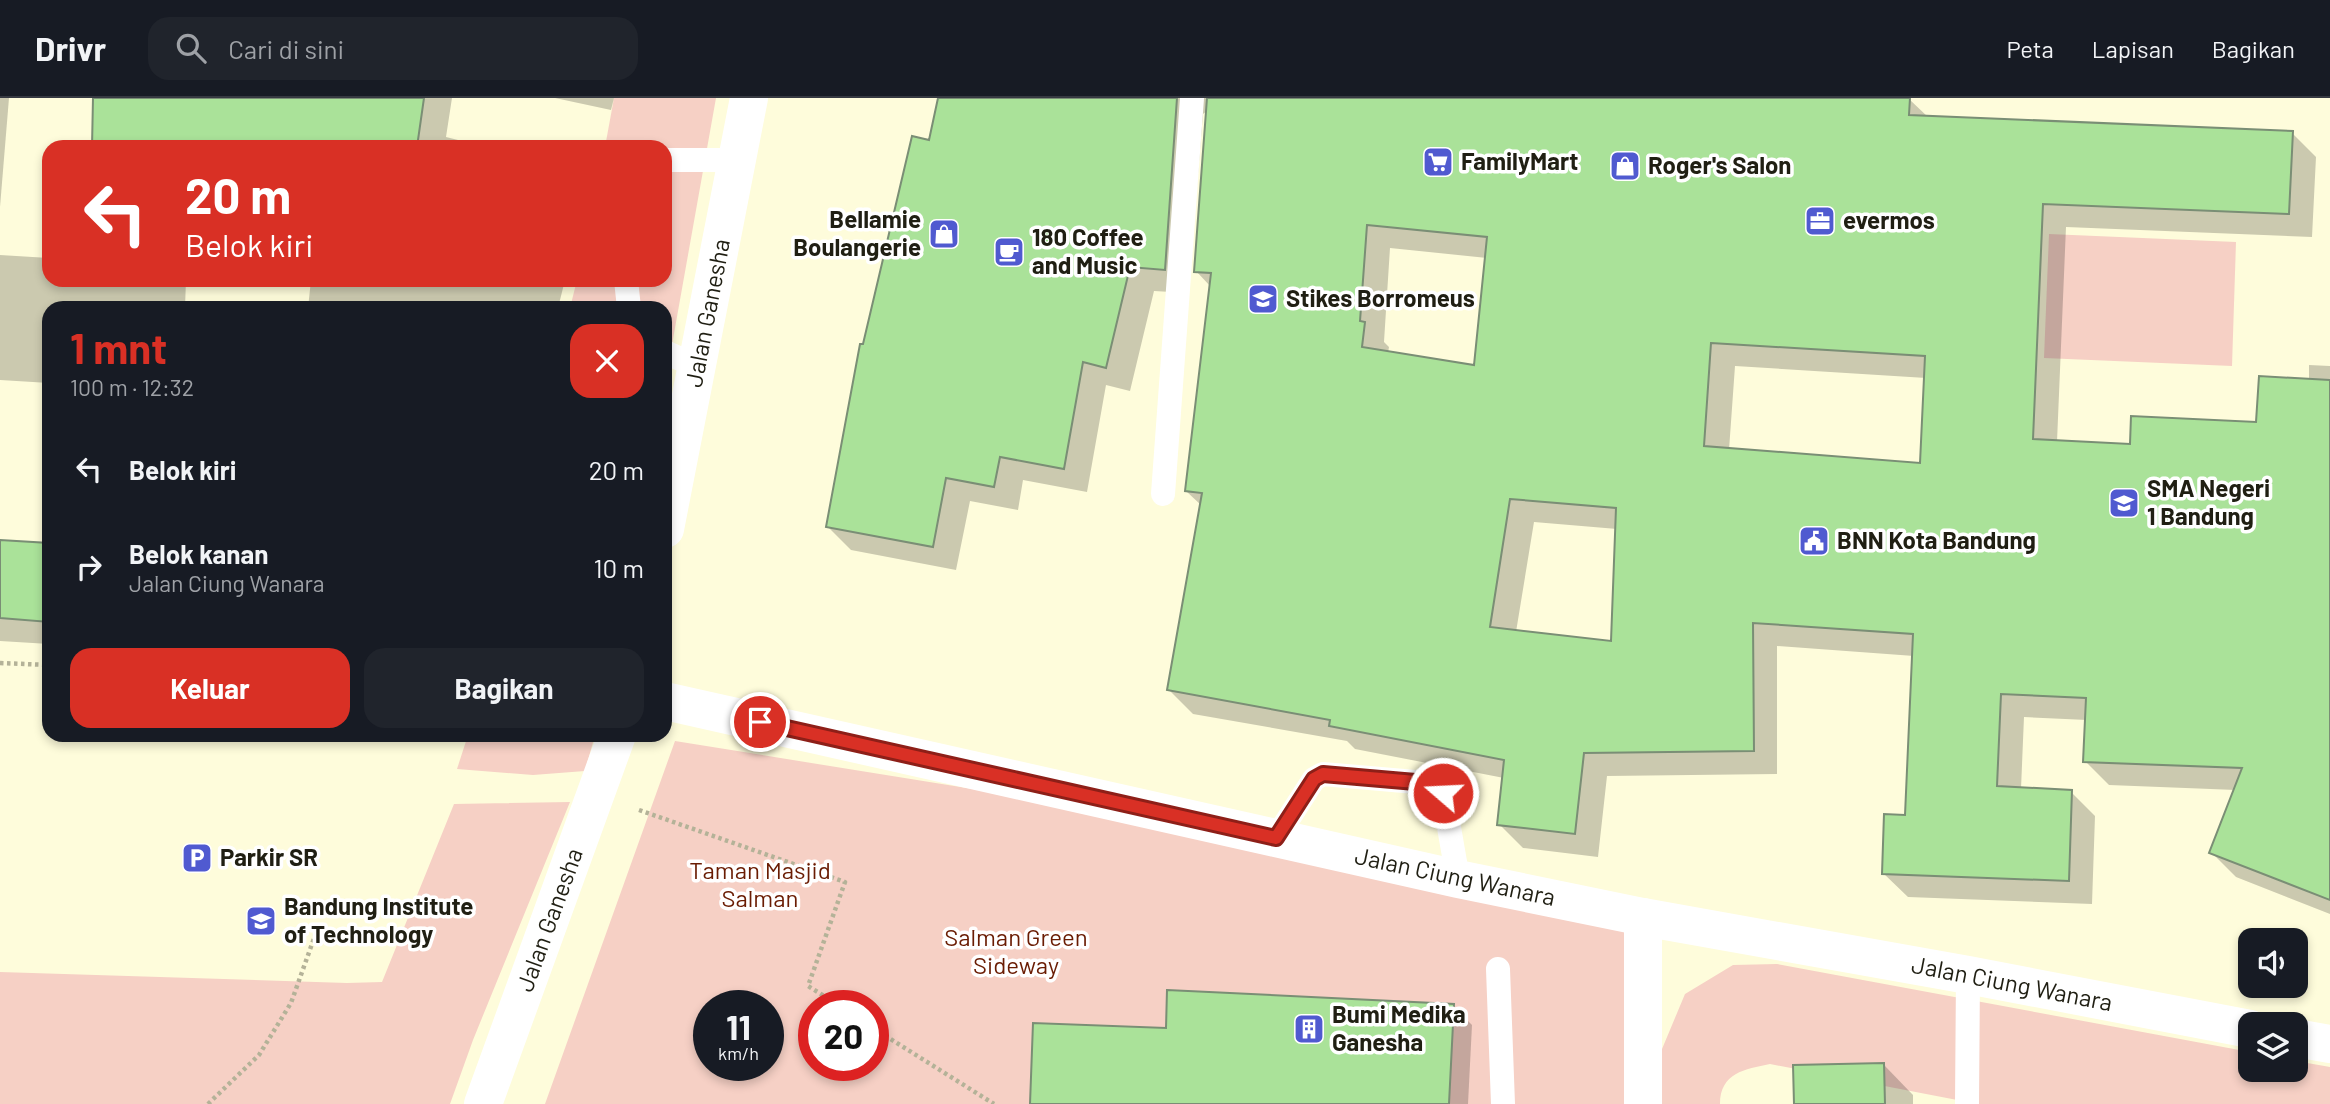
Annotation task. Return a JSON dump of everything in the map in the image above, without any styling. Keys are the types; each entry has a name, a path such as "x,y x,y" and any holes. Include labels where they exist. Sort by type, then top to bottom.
{"street":[{"name":"Jalan Ganesha","path":"672,455 681,359 737,160 749,98"},
{"name":"Jalan Ciung Wanara","path":"672,703 1458,879 1643,917 2238,1027"},
{"name":"Jalan Ganesha","path":"483,1104 615,742"},
{"path":"1643,917 1643,1104"},
{"path":"2308,1040 2330,1044"}],"lane":[{"path":"1163,494 1192,98"},
{"path":"672,160 737,160"},
{"path":"1276,838 1314,779 1323,774 1427,783 1443,793 1458,879"},
{"path":"1499,969 1503,1104"},
{"path":"1967,1104 1968,975"}],"path":[{"path":"0,663 42,665"},
{"path":"596,794 845,882 808,986 814,990"},
{"path":"208,1104 259,1055 291,1003 318,927"},
{"path":"889,1037 994,1104"}],"green space":[{"path":"614,98 716,98 672,345 672,301 572,301 575,287 672,287 672,140 606,140"},
{"path":"2049,234 2236,242 2232,366 2044,358"},
{"name":"Salman Green Sideway","path":"675,741 1276,838 1643,917 1643,1104 545,1104"},
{"path":"466,742 593,742 585,771 533,775 457,769"},
{"path":"570,802 473,1040 450,1104 0,1104 0,972 382,982 454,804"},
{"path":"1777,964 2238,1050 2238,1082 2308,1082 2308,1063 2330,1067 2330,1104 1978,1104 1770,1064 1743,1071 1729,1079 1724,1085 1720,1104 1662,1104 1662,1049 1685,994 1733,965"}],"building":[{"path":"93,98 424,98 418,140 92,140"},
{"path":"938,98 1177,98 1165,270 1130,267 1106,368 1083,362 1064,469 1000,457 994,487 946,478 933,547 826,527 860,344 863,344 912,136 929,140"},
{"path":"1207,98 1910,98 1909,115 2293,131 2289,214 2043,204 2033,439 2130,444 2131,416 2256,422 2259,376 2330,380 2330,900 2209,853 2242,768 2083,762 2086,698 2001,694 1997,786 2072,790 2069,881 1882,874 1884,814 1905,815 1913,634 1753,623 1754,751 1584,753 1575,834 1497,825 1504,760 1329,726 1330,720 1167,690 1202,493 1185,491 1211,273 1194,272","holes":["1367,225 1487,237 1474,365 1362,347 1365,322 1360,321","1711,343 1925,356 1920,463 1704,446","1510,499 1616,508 1611,641 1490,627"]},
{"path":"0,540 42,543 42,621 0,618"},
{"name":"Bumi Medika Ganesha","path":"1167,990 1454,1004 1449,1104 1030,1104 1033,1023 1166,1028"},
{"path":"1884,1063 1885,1104 1794,1104 1793,1065"}],"place":[{"name":"FamilyMart","path":"1438,162"},
{"name":"Roger's Salon","path":"1625,166"},
{"name":"evermos","path":"1820,221"},
{"name":"Bellamie Boulangerie","path":"944,234"},
{"name":"180 Coffee and Music","path":"1009,252"},
{"name":"Stikes Borromeus","path":"1263,299"},
{"name":"SMA Negeri 1 Bandung","path":"2124,503"},
{"name":"BNN Kota Bandung","path":"1814,541"},
{"name":"Parkir SR","path":"197,858"},
{"name":"Bandung Institute of Technology","path":"261,921"},
{"name":"Bumi Medika Ganesha","path":"1309,1029"}],"route":[{"path":"760,722 1276,838 1314,779 1323,774 1427,783 1443,793"}],"park label":[{"name":"Taman Masjid Salman","path":"760,885"}]}
